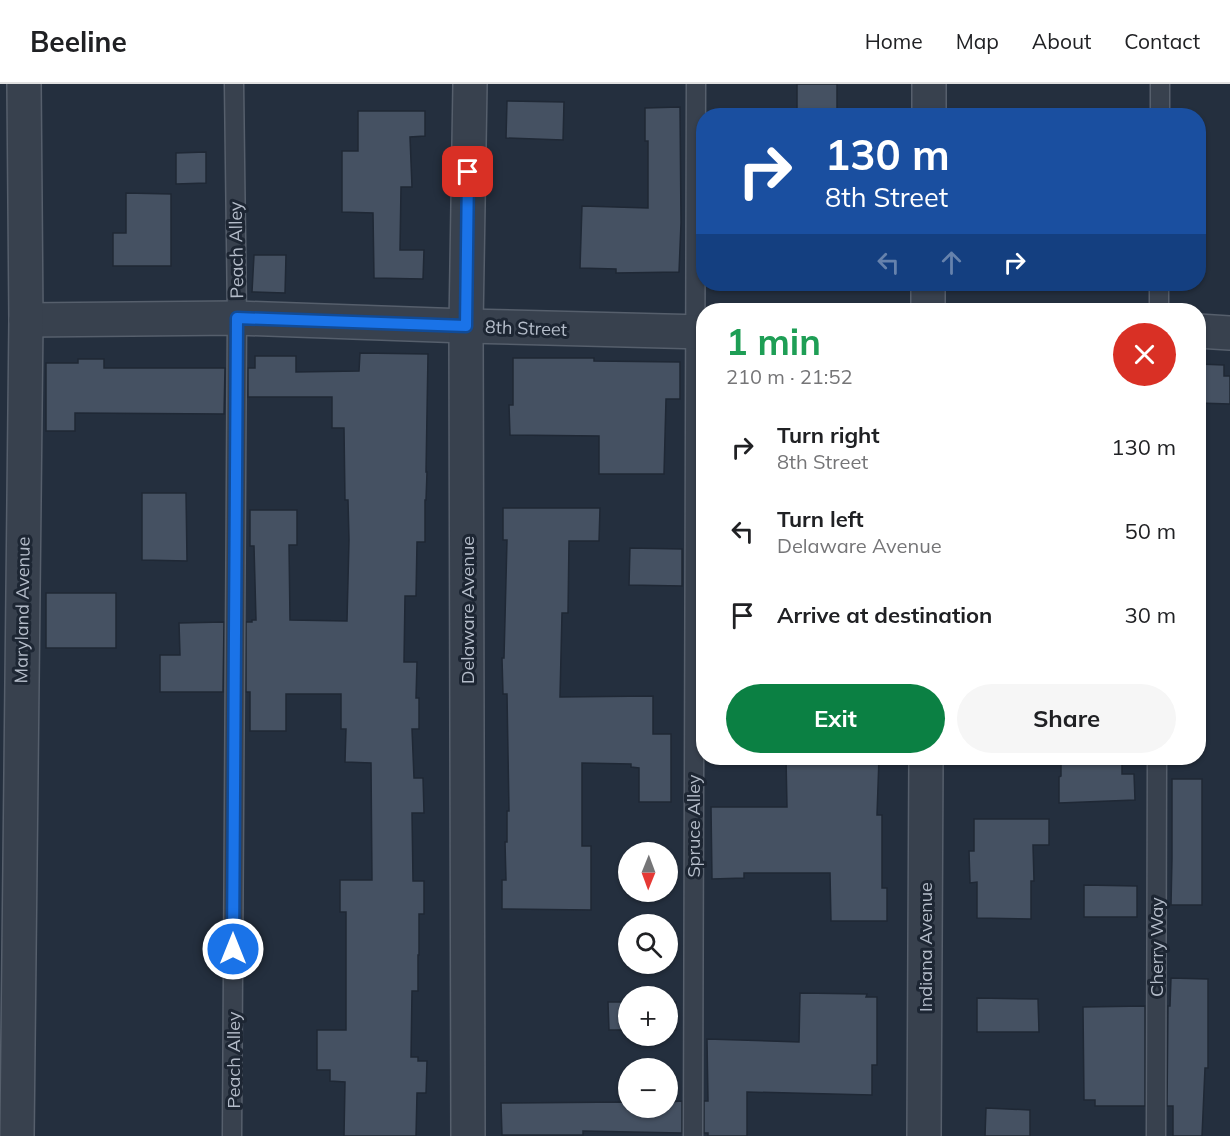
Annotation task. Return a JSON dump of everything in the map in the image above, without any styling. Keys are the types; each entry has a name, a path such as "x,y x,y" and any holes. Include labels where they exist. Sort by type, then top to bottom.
{"street":[{"name":"Maryland Avenue","path":"17,1136 26,320 24,84"},
{"name":"Delaware Avenue","path":"468,1136 466,326 470,84"},
{"path":"929,84 929,108"},
{"name":"8th Street","path":"26,320 237,318 696,332"},
{"path":"1206,332 1230,333"},
{"name":"Indiana Avenue","path":"924,1136 926,765"}],"lane":[{"name":"Peach Alley","path":"232,1136 237,318 234,84"},
{"name":"Spruce Alley","path":"696,84 696,108"},
{"path":"1160,84 1160,108"},
{"name":"Spruce Alley","path":"693,1136 696,734"},
{"name":"Cherry Way","path":"1156,1136 1157,765"}],"building":[{"path":"797,84 837,84 837,108 797,108"},
{"path":"507,101 564,102 563,140 506,138"},
{"path":"680,107 679,272 616,273 616,269 580,268 582,206 648,208 648,141 645,141 645,108"},
{"path":"358,111 425,111 425,136 410,137 412,187 401,187 400,250 424,250 423,279 374,278 373,213 342,212 342,151 358,151"},
{"path":"206,152 206,183 176,184 176,153"},
{"path":"126,193 171,194 171,266 113,266 113,233 126,233"},
{"path":"254,255 286,255 285,293 252,292"},
{"path":"360,353 428,354 425,542 417,542 416,596 405,596 404,662 417,662 416,698 419,698 419,729 412,729 414,778 423,778 424,813 412,813 413,881 424,881 424,914 419,914 418,991 412,991 411,1057 418,1057 418,1061 427,1061 426,1093 417,1093 416,1136 344,1136 345,1082 330,1081 330,1070 317,1070 317,1030 346,1030 346,912 340,912 340,880 372,880 371,763 345,762 346,729 341,729 341,694 286,694 286,731 250,731 250,692 246,692 246,622 256,620 254,546 250,546 250,510 297,510 297,545 289,545 290,620 347,621 349,540 348,500 345,500 344,428 332,428 332,397 248,397 248,368 255,368 255,356 296,356 296,372 359,371"},
{"path":"513,358 594,358 594,361 680,362 680,399 666,399 664,474 599,474 599,436 510,435 509,405 513,405"},
{"path":"78,359 104,359 104,368 225,368 224,414 75,413 75,431 46,431 46,363 78,363"},
{"path":"1206,364 1224,365 1224,376 1230,376 1230,404 1206,403"},
{"path":"142,493 186,493 187,561 142,560"},
{"path":"503,508 600,508 599,541 569,541 568,613 562,613 560,697 653,696 653,734 671,734 671,802 639,802 639,768 631,767 631,764 582,763 582,846 591,846 591,910 502,909 502,880 506,880 505,842 507,842 507,811 509,811 507,694 503,694 502,658 504,658 507,540 503,540"},
{"path":"630,548 682,549 682,586 629,585"},
{"path":"46,593 116,593 116,648 46,648"},
{"path":"224,622 223,692 160,692 160,655 180,655 179,623"},
{"path":"786,765 879,765 877,815 882,815 882,888 887,888 887,921 831,921 830,873 744,873 744,878 712,879 711,807 787,807"},
{"path":"1061,765 1122,765 1122,774 1134,774 1135,800 1059,803 1059,777 1061,776"},
{"path":"1172,779 1202,779 1202,905 1171,905"},
{"path":"974,819 1049,819 1049,845 1033,845 1034,881 1031,881 1031,919 977,918 977,882 970,883 969,851 974,851"},
{"path":"1084,885 1137,886 1137,917 1084,917"},
{"path":"1171,978 1208,979 1208,1068 1205,1068 1202,1136 1173,1136 1173,1106 1167,1106 1168,1006 1170,1006"},
{"path":"800,993 867,994 866,997 877,997 877,1065 872,1065 872,1095 747,1092 747,1136 708,1136 708,1133 704,1133 704,1101 708,1101 707,1039 799,1042"},
{"path":"977,998 1038,999 1039,1032 977,1032"},
{"path":"608,1002 618,1002 618,1030 609,1030"},
{"path":"1145,1006 1145,1106 1095,1106 1095,1100 1084,1100 1083,1007"},
{"path":"678,1101 682,1101 682,1133 583,1131 583,1135 502,1135 501,1103 618,1102 618,1118 678,1118"},
{"path":"986,1108 1030,1110 1030,1136 985,1136"}],"route":[{"path":"233,949 237,318 466,326 468,172"}]}
